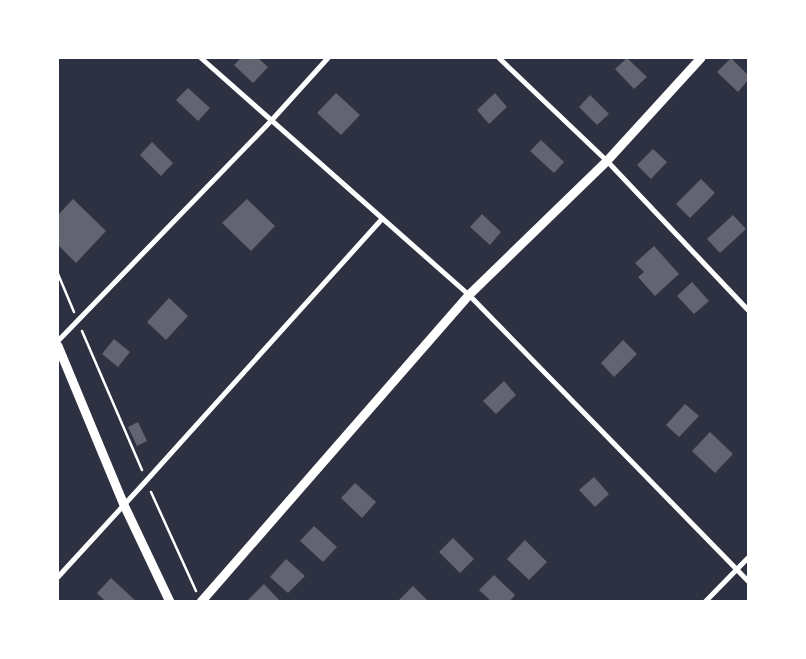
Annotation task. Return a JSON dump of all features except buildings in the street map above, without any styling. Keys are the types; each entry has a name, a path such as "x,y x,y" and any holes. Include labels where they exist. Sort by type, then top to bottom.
{"street":[{"path":"200,58 469,295 748,581"},
{"path":"58,341 271,121 328,58"},
{"path":"498,58 607,161 748,310"},
{"path":"199,597 469,295 607,161 701,58"},
{"path":"58,577 382,219"},
{"path":"58,346 124,505 170,602"},
{"path":"705,602 748,558"}],"path":[{"path":"58,274 146,481 199,597"}]}
